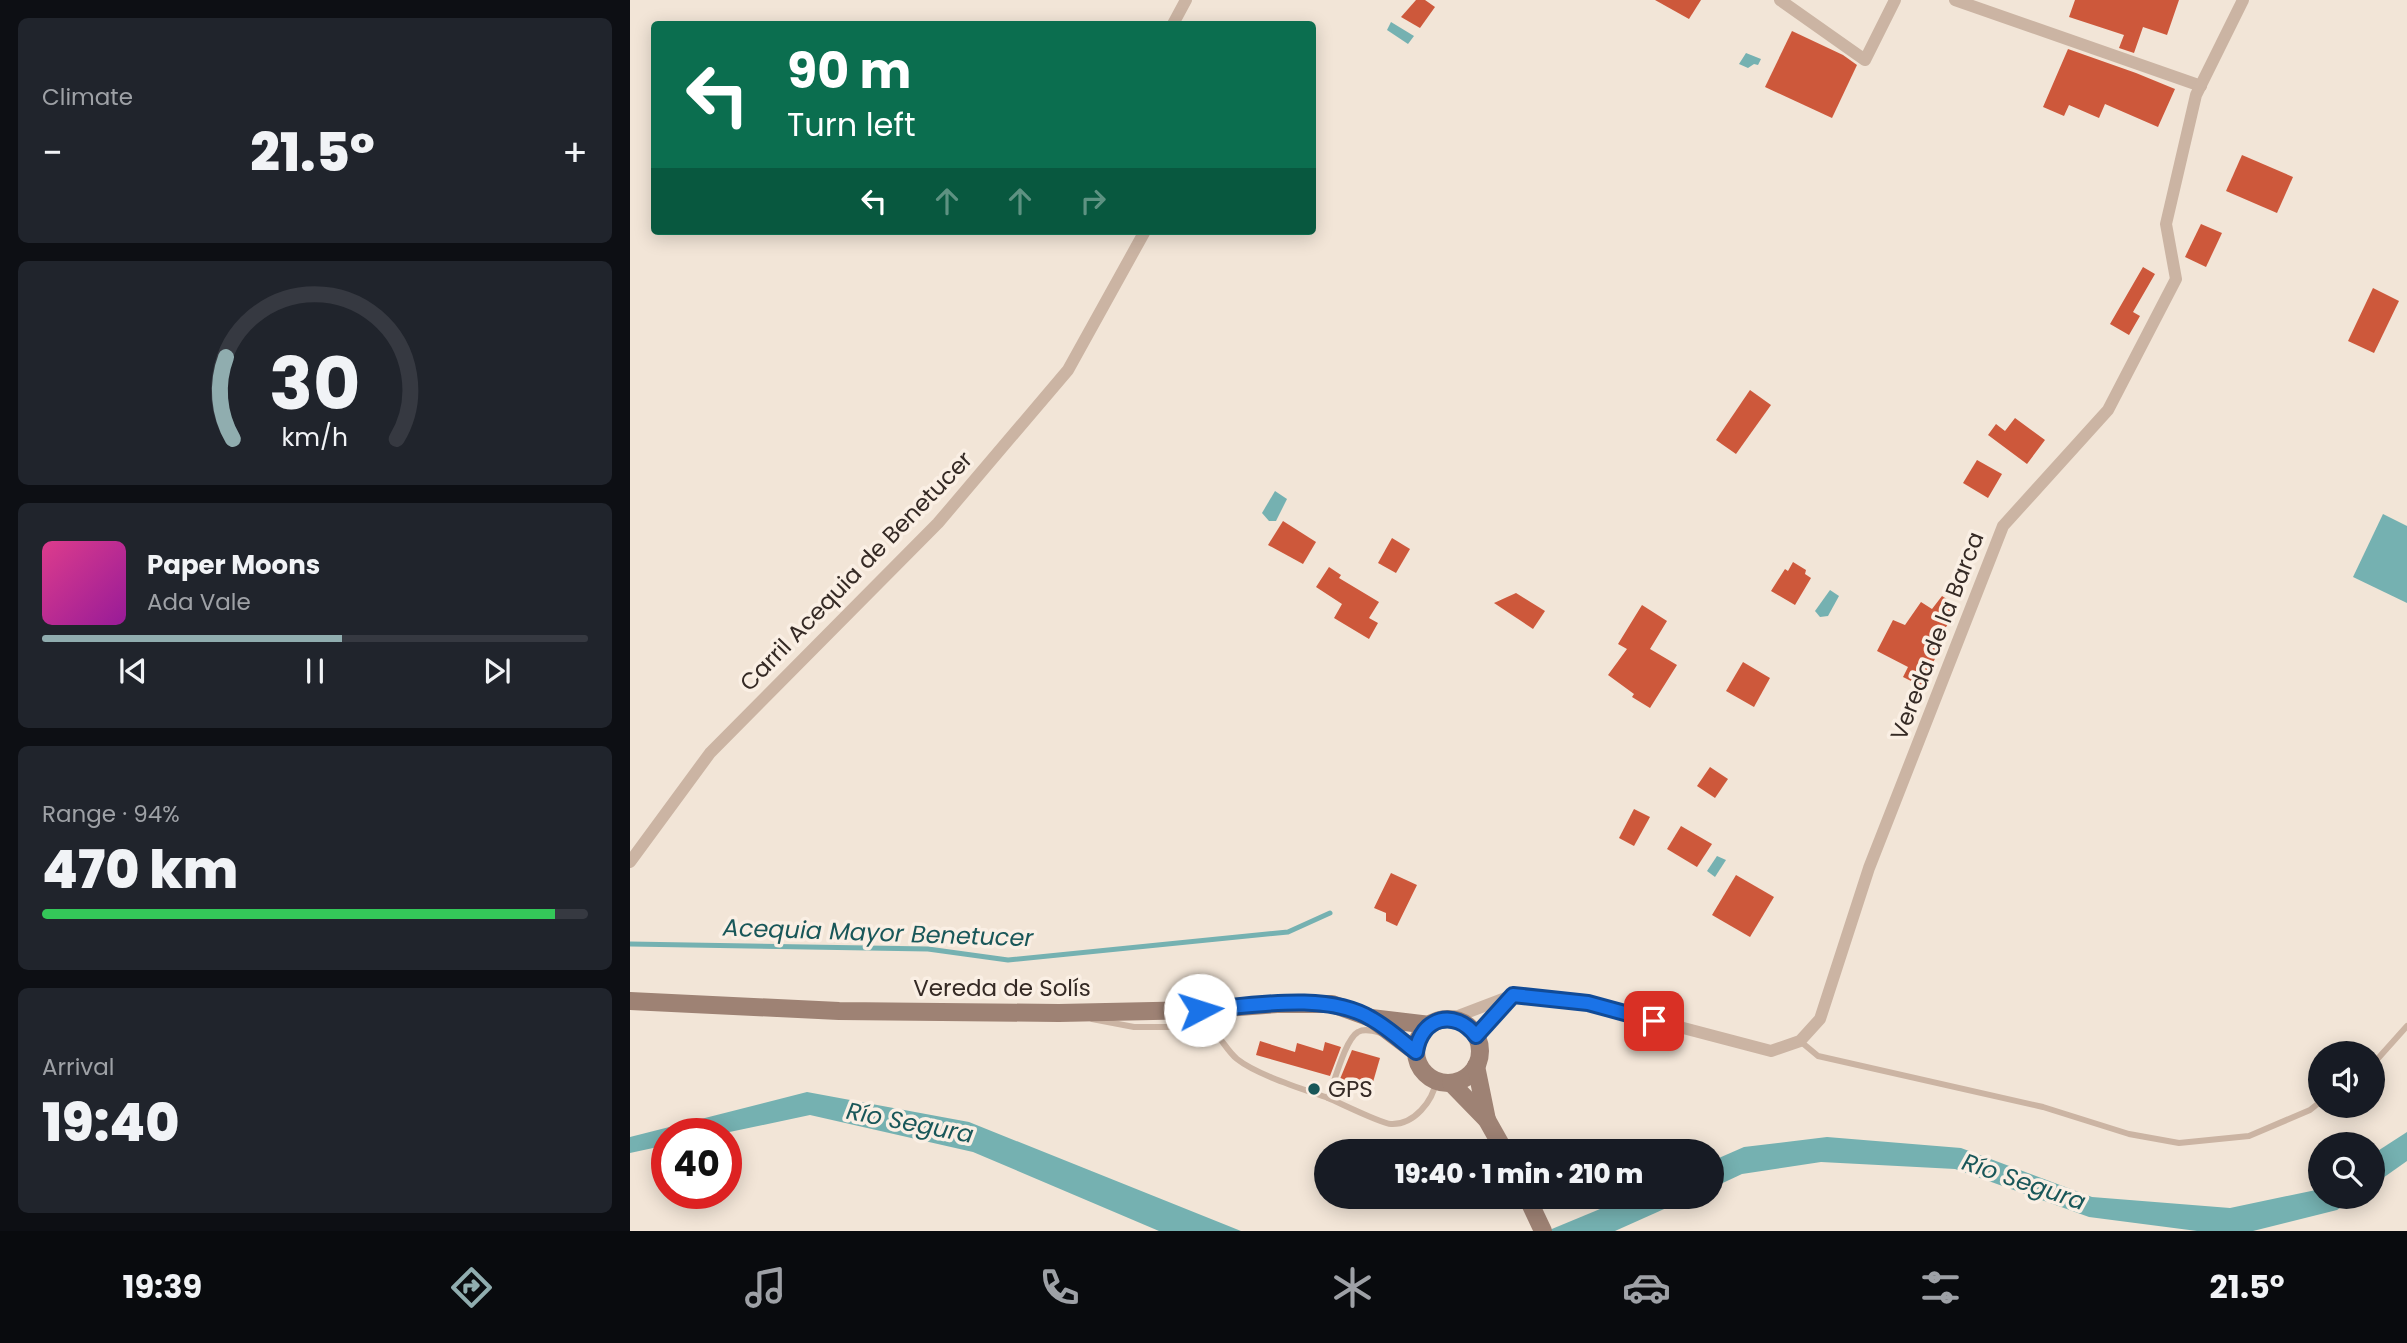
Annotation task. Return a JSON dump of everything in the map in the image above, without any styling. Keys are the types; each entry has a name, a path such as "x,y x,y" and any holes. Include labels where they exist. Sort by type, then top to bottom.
{"street":[{"path":"1174,21 1186,0"},
{"path":"1780,0 1866,60 1895,0"},
{"path":"1955,0 2201,86"},
{"name":"Vereda de la Barca","path":"1800,1041 1820,1019 1869,868 2003,526 2108,410 2176,279 2166,223 2196,95 2243,0"},
{"name":"Carril Acequia de Benetucer","path":"630,862 710,753 938,523 1068,370 1143,235"},
{"path":"1487,1120 1444,1082 1422,1070 1416,1052 1417,1041 1430,1025 1440,1020 1451,1019 1513,995 1588,1003 1771,1051 1800,1041"},
{"path":"1476,1036 1513,995"},
{"name":"Vereda de Solís","path":"630,1001 839,1011 1059,1013 1332,1004 1371,1018 1430,1025"},
{"name":"Vereda de Solís","path":"1371,1018 1416,1052"},
{"path":"1451,1019 1461,1021 1476,1036 1480,1045 1476,1066 1487,1120 1498,1139"},
{"path":"1444,1082 1462,1080 1476,1066"},
{"path":"1533,1209 1543,1231"}],"lane":[{"path":"1059,1013 1134,1027 1207,1027 1216,1032 1236,1059 1277,1079 1391,1124 1407,1119 1427,1106 1434,1091 1444,1082"},
{"path":"2385,1051 2407,1026"},
{"path":"1328,1098 1350,1040 1359,1032 1370,1030 1395,1036"},
{"path":"1800,1041 1818,1056 2043,1107 2129,1134 2179,1143 2249,1136 2308,1111"}],"water":[{"path":"1391,22 1414,36 1408,44 1387,30"},
{"path":"1746,53 1761,59 1758,65 1754,64 1748,68 1739,64"},
{"path":"1275,491 1287,499 1276,521 1269,521 1262,513"},
{"path":"2383,514 2407,526 2407,603 2353,577"},
{"path":"1830,590 1839,596 1828,616 1820,617 1815,611"},
{"path":"1717,856 1726,860 1715,877 1707,871"},
{"name":"Río Segura","path":"807,1092 969,1122 1241,1231 1159,1231 973,1152 810,1115 742,1129 742,1118 705,1118"},
{"path":"651,1132 651,1148 630,1153 630,1137"},
{"path":"2407,1132 2407,1161 2385,1177 2385,1146"},
{"name":"Río Segura","path":"1827,1137 1961,1148 2092,1197 2230,1208 2308,1192 2308,1209 2338,1209 2253,1231 2197,1231 2089,1217 1955,1169 1821,1162 1742,1174 1724,1182 1724,1156 1744,1147"},
{"path":"1600,1209 1664,1209 1615,1231 1547,1231"}],"building":[{"path":"1416,0 1425,0 1435,7 1420,28 1401,17"},
{"path":"1655,0 1701,0 1689,19"},
{"path":"2075,0 2179,0 2167,35 2143,27 2134,53 2119,48 2124,35 2069,17"},
{"path":"1792,31 1843,55 1857,65 1832,118 1765,87"},
{"path":"2068,49 2175,89 2158,127 2105,104 2099,118 2069,105 2064,116 2043,107"},
{"path":"2242,155 2293,177 2277,213 2226,191"},
{"path":"2201,224 2222,233 2206,267 2185,257"},
{"path":"2143,267 2155,274 2133,312 2140,316 2129,335 2110,324"},
{"path":"2373,288 2399,301 2374,353 2348,341"},
{"path":"1750,390 1771,405 1736,454 1716,440"},
{"path":"2015,418 2045,440 2027,464 1988,435 1996,424 2005,431"},
{"path":"1977,460 2002,474 1988,498 1963,483"},
{"path":"1283,521 1316,542 1303,564 1268,545"},
{"path":"1392,538 1410,549 1396,573 1378,563"},
{"path":"1793,562 1806,570 1805,574 1811,578 1795,605 1771,591 1785,569 1788,571"},
{"path":"1329,567 1341,575 1339,578 1379,602 1369,618 1378,623 1369,639 1334,618 1342,604 1316,587"},
{"path":"1516,593 1545,611 1533,629 1494,603"},
{"path":"1942,596 1959,607 1935,644 1941,647 1921,686 1903,677 1908,667 1877,651 1893,620 1905,625 1921,602 1932,609"},
{"path":"1642,605 1667,621 1650,649 1677,665 1650,708 1632,697 1634,694 1608,675 1627,649 1618,644"},
{"path":"1743,662 1770,678 1754,707 1726,691"},
{"path":"1710,767 1728,779 1715,798 1697,786"},
{"path":"1634,809 1650,817 1634,846 1619,838"},
{"path":"1681,826 1712,844 1697,867 1667,849"},
{"path":"1391,873 1417,885 1397,926 1386,921 1386,913 1374,908"},
{"path":"1736,875 1774,897 1750,937 1712,915"},
{"path":"1260,1041 1295,1052 1297,1043 1323,1051 1325,1042 1341,1047 1330,1076 1256,1055"},
{"path":"1352,1050 1380,1058 1371,1089 1340,1079"}],"waterway":[{"name":"Acequia Mayor Benetucer","path":"630,944 928,949 1008,960 1288,932 1330,913"}],"place":[{"name":"GPS","path":"1314,1089"}],"route":[{"path":"1200,1010 1277,1004 1332,1004 1371,1018 1416,1052 1417,1041 1422,1032 1440,1020 1461,1021 1470,1027 1476,1036 1513,995 1588,1003 1654,1021"}]}
